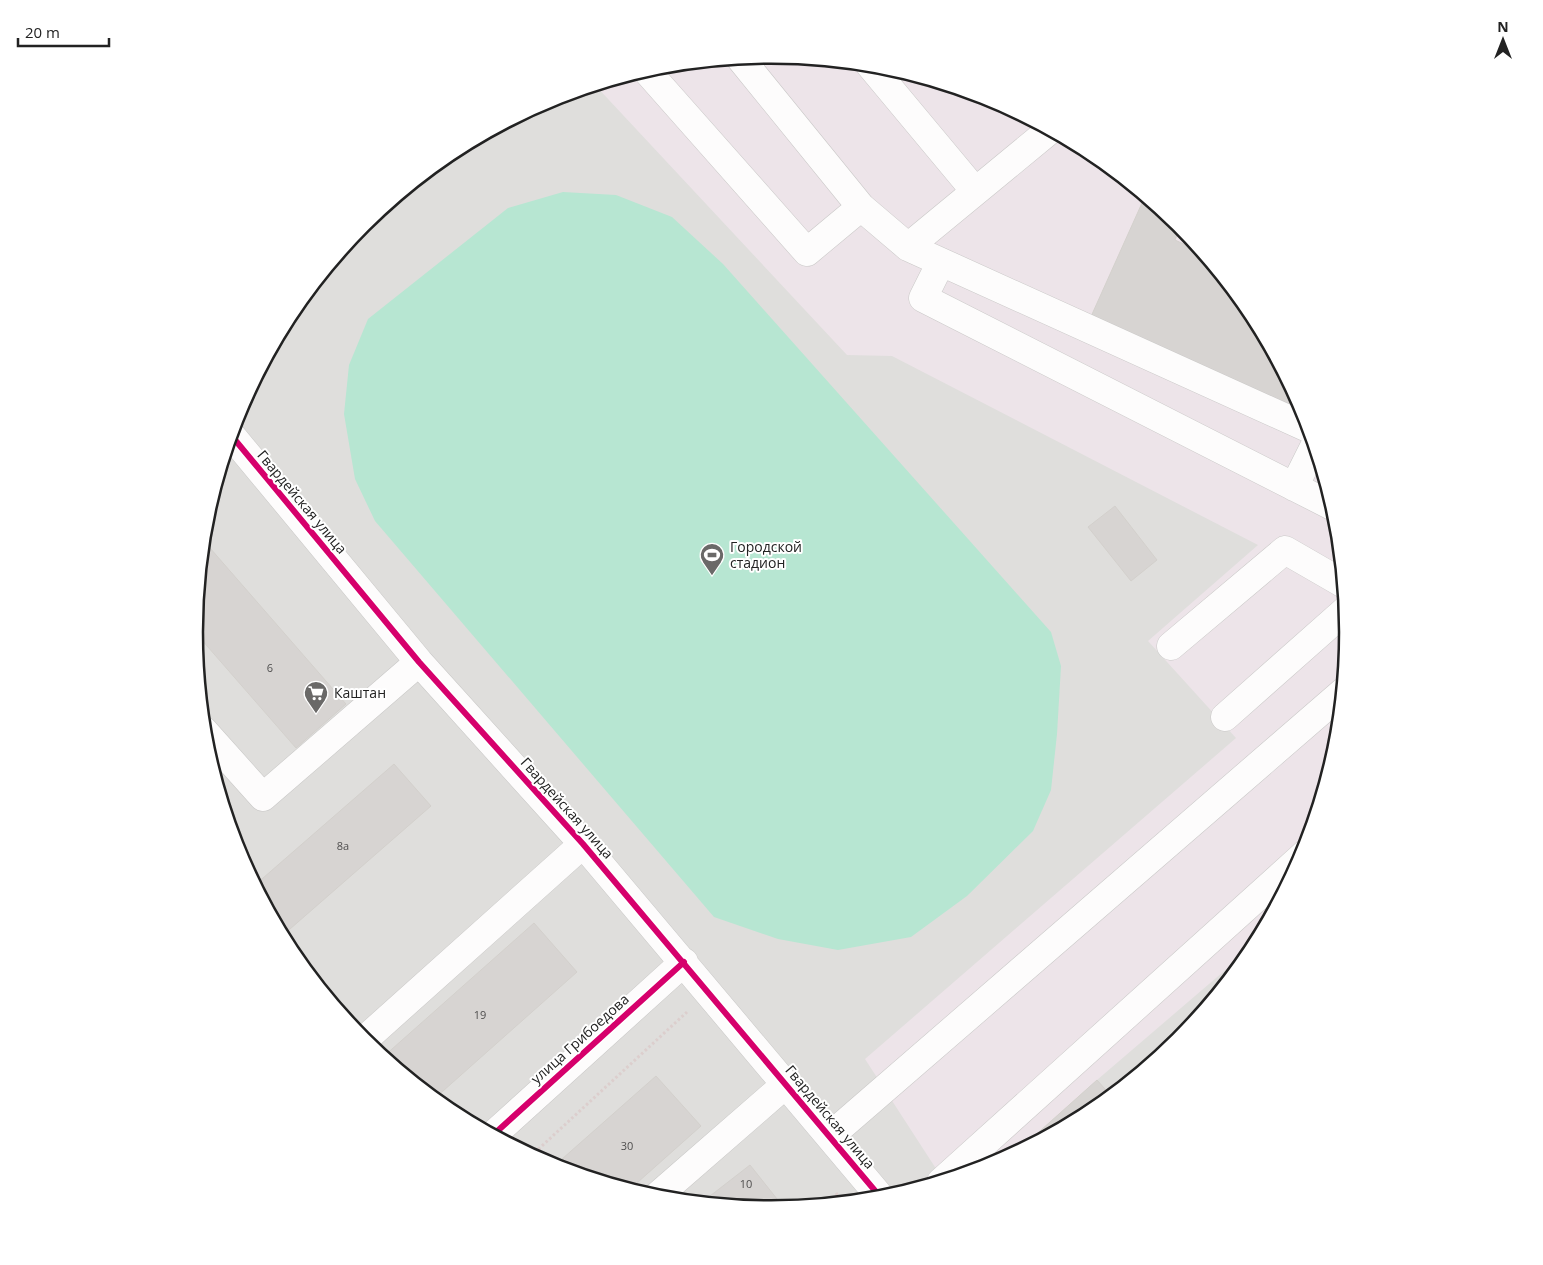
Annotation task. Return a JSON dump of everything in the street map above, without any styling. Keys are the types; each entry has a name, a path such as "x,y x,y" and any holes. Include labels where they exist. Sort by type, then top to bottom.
{"street":[{"path":"745,65 861,207 908,247 1301,425"},
{"path":"878,74 974,191"},
{"path":"652,77 807,252 861,207"},
{"path":"908,247 1043,133"},
{"path":"941,262 923,298 1325,502"},
{"name":"Гвардейская улица","path":"236,441 419,662 583,844 875,1191"},
{"path":"1294,487 1311,453"},
{"path":"1171,646 1285,550 1337,580"},
{"path":"1225,716 1340,616"},
{"path":"214,742 263,797 419,662"},
{"path":"830,1136 1336,698"},
{"path":"369,1035 583,844"},
{"path":"953,1171 1289,869"},
{"name":"улица Грибоедова","path":"498,1131 684,962"},
{"path":"663,1190 786,1084"}],"path":[{"path":"537,1150 687,1011"},
{"path":"832,1187 838,1197"}],"shaded area":[{"path":"734,65 809,65 846,69 919,83 954,94 1023,122 1056,140 1118,181 1174,230 1223,286 1244,317 1282,381 1297,415 1321,485 1335,558 1339,595 1339,670 1329,743 1321,780 1297,850 1282,884 1264,917 1234,962 1032,1138 989,1158 940,1175 865,1059 1236,738 1148,641 1258,545 892,356 847,355 600,91 661,75"},
{"path":"766,65 822,68 878,76 932,90 985,109 1036,133 1084,161 1129,195 1170,233 1208,274 1242,319 1270,367 1294,418 1313,471 1327,525 1335,581 1338,637 1335,693 1327,749 1313,803 1294,856 1264,917 1223,979 1199,1008 1174,1035 1118,1084 1056,1125 1023,1143 989,1158 919,1182 846,1196 809,1200 734,1200 697,1196 624,1182 589,1171 520,1143 487,1125 425,1084 396,1060 369,1035 320,979 279,917 261,884 246,850 222,780 208,707 204,670 204,595 208,558 222,485 233,450 261,381 279,348 320,286 344,257 369,230 425,181 487,140 520,122 554,107 610,87 661,75 710,68"}],"green space":[{"name":"Городской стадион","path":"563,192 616,195 672,217 723,264 1051,632 1061,666 1057,734 1051,790 1033,831 967,896 911,937 838,950 778,939 714,917 375,521 355,479 344,414 349,365 368,319 508,208"}],"building":[{"path":"1142,203 1148,206 1174,230 1178,234 1175,240 1189,247 1223,286 1264,348 1294,407 1089,321"},
{"path":"1115,506 1157,560 1131,581 1088,527"},
{"path":"210,548 346,704 296,748 203,642 204,595"},
{"path":"394,764 431,806 288,931 260,881"},
{"path":"534,923 577,972 440,1094 388,1053"},
{"path":"656,1076 701,1126 635,1184 560,1160"},
{"path":"1097,1080 1107,1091 1056,1125 1032,1138"},
{"path":"750,1165 778,1201 734,1200 708,1197"}],"cycle path":[{"path":"236,441 419,662 583,844 875,1191"},
{"path":"498,1131 684,962"}],"place":[{"name":"Городской стадион","path":"712,576"},
{"name":"Каштан","path":"316,714"}]}
